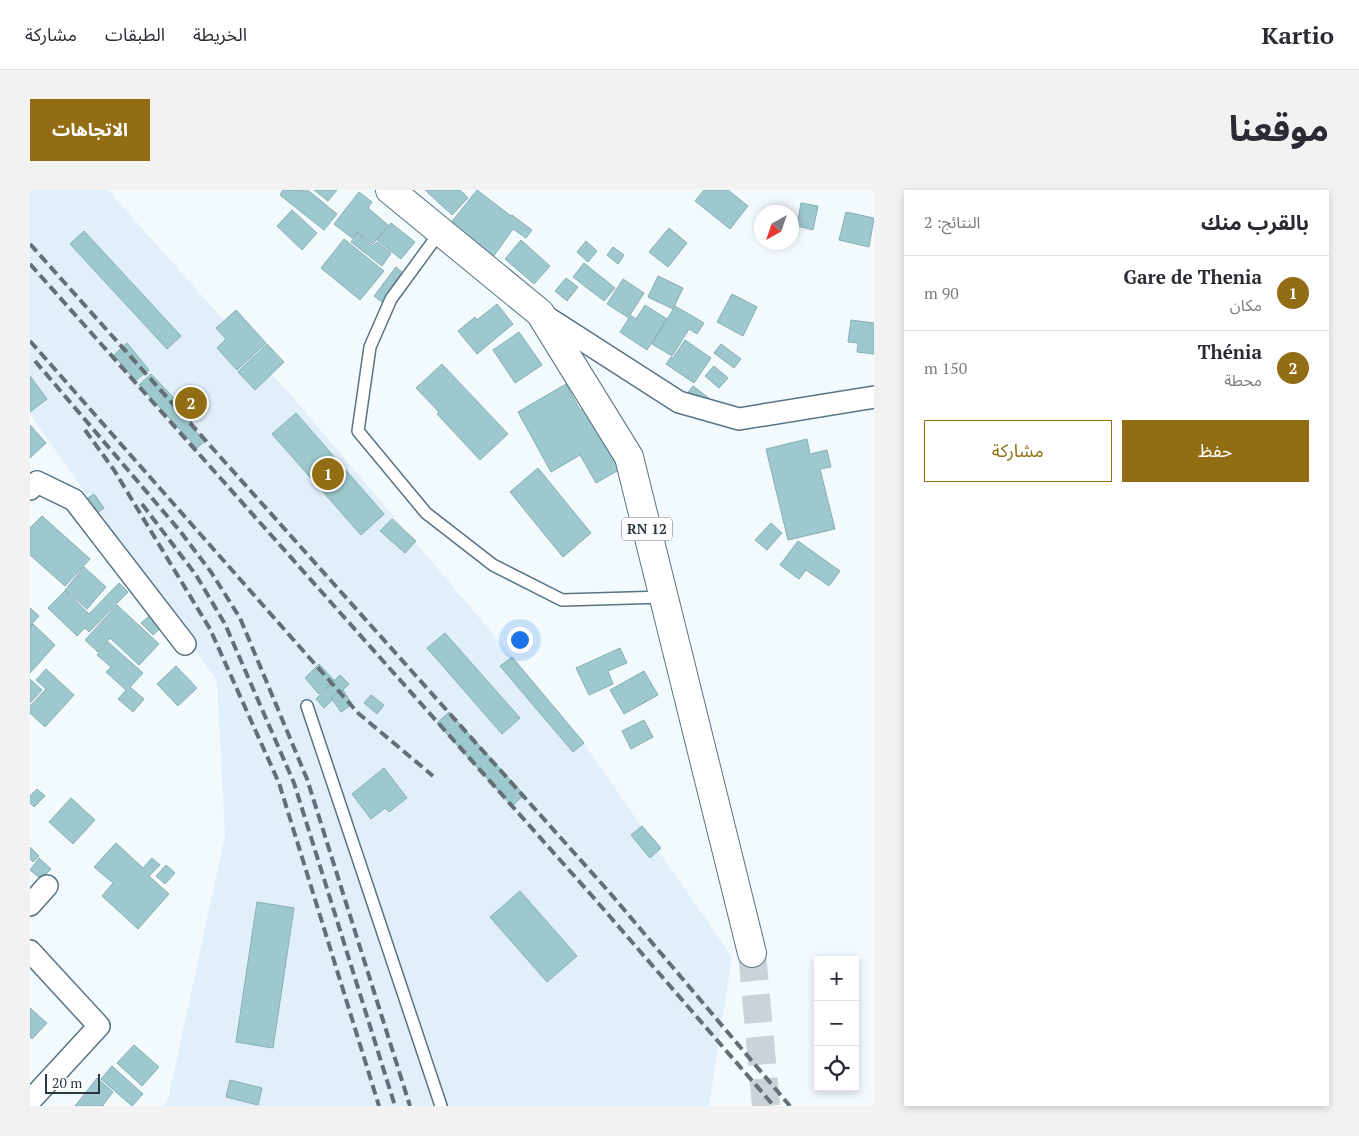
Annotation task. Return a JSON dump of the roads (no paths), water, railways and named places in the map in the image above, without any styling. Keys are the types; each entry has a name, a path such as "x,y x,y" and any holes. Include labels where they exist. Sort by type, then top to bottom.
{"main road":[{"name":"RN 12","path":"390,190 540,313 629,457 752,952"}],"street":[{"path":"540,313 679,402 739,419 874,397"},
{"path":"30,489 37,482 74,500 185,644"},
{"path":"30,905 47,886"},
{"path":"30,952 99,1026 30,1101"}],"lane":[{"path":"440,232 391,299 370,347 358,431 426,514 493,565 562,600 664,597"},
{"path":"307,706 441,1106"}],"tunnel":[{"path":"752,953 766,1106"}],"railway":[{"path":"30,244 610,893 790,1106"},
{"path":"30,264 593,897 774,1106"},
{"path":"30,341 358,713 433,776"},
{"path":"35,361 180,531 211,572 240,618 307,779 410,1106"},
{"path":"85,430 114,470 210,629 279,783 379,1106"},
{"path":"142,504 196,575 225,624 294,783 395,1106"}],"place":[{"name":"Thénia","path":"191,403"},
{"name":"Gare de Thenia","path":"328,474"}]}
